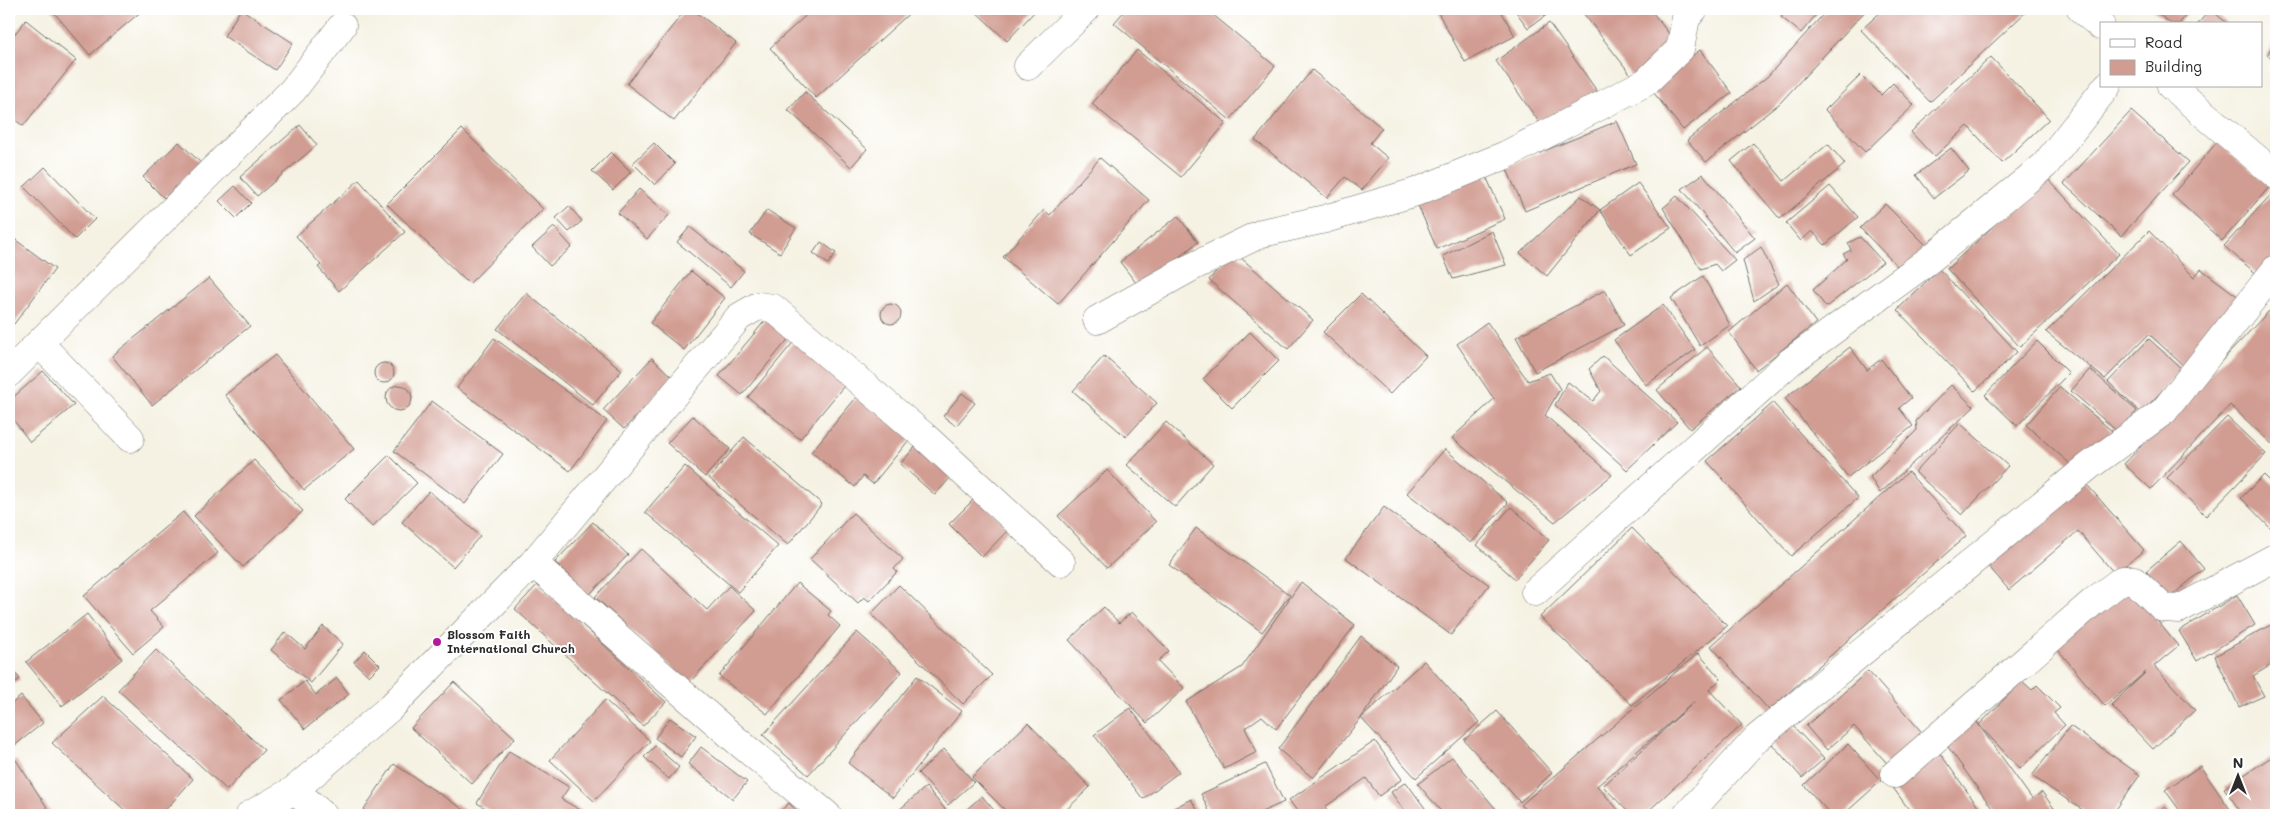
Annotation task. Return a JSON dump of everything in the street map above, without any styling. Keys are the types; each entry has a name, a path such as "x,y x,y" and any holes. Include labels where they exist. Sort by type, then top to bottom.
{"street":[{"path":"1028,66 1086,9"},
{"path":"1096,320 1190,268 1262,233 1325,219 1416,192 1506,155 1646,82 1680,49 1686,18 1694,9"},
{"path":"2081,9 2100,25"},
{"path":"9,373 293,90 342,26"},
{"path":"1536,592 1790,362 1929,260 2045,165 2104,88"},
{"path":"2173,88 2276,175"},
{"path":"1687,815 1757,738 2089,466 2164,411 2276,269"},
{"path":"250,815 294,790 391,707 533,563 739,317 758,306 773,308 924,436 1062,562"},
{"path":"40,344 130,438"},
{"path":"1895,774 2094,601 2122,580 2134,580 2163,608 2179,609 2276,557"},
{"path":"533,563 742,745 827,815"},
{"path":"294,790 323,815"}],"building":[{"path":"51,9 144,9 90,55"},
{"path":"241,9 293,43 275,70 224,36"},
{"path":"686,9 692,9 736,43 674,121 627,84"},
{"path":"813,9 914,9 816,98 770,48"},
{"path":"973,9 1037,9 1007,41"},
{"path":"1126,9 1206,9 1275,66 1230,120 1114,23"},
{"path":"1436,9 1500,9 1515,36 1465,62"},
{"path":"1514,9 1555,9 1528,28"},
{"path":"1580,9 1650,9 1676,43 1632,76"},
{"path":"1789,9 1821,9 1801,33 1781,17"},
{"path":"1828,9 1867,9 1780,103 1706,162 1687,140 1767,77"},
{"path":"1884,9 2029,9 1930,102 1861,30"},
{"path":"2152,9 2191,9 2181,22 2168,22"},
{"path":"2210,9 2226,22 2200,22"},
{"path":"26,20 76,60 23,126 9,115 9,58 12,53 9,51 9,41"},
{"path":"1549,23 1597,91 1543,128 1496,61"},
{"path":"2276,40 2276,61 2267,55"},
{"path":"1137,50 1226,123 1181,177 1092,104"},
{"path":"1700,50 1732,93 1683,130 1650,88"},
{"path":"1991,57 2049,119 2002,163 1968,126 1934,157 1911,132"},
{"path":"1312,70 1382,128 1370,143 1388,158 1362,190 1345,177 1327,198 1255,140"},
{"path":"1861,75 1881,95 1893,83 1914,105 1865,152 1825,110"},
{"path":"805,92 867,149 851,167 788,110"},
{"path":"2131,111 2189,162 2121,236 2064,184"},
{"path":"1617,121 1636,164 1525,211 1506,167"},
{"path":"300,125 317,145 257,196 240,177"},
{"path":"462,129 543,209 469,284 387,204"},
{"path":"179,142 201,163 164,198 143,177"},
{"path":"2217,142 2270,186 2222,241 2172,195"},
{"path":"654,143 675,164 655,185 633,163"},
{"path":"1753,143 1784,181 1828,144 1845,164 1780,219 1731,161"},
{"path":"1951,148 1969,171 1934,198 1916,175"},
{"path":"611,152 631,172 613,190 592,171"},
{"path":"1100,158 1149,200 1058,304 1003,257 1044,210 1050,215"},
{"path":"45,167 95,219 75,239 24,187"},
{"path":"1485,174 1505,219 1437,249 1417,203"},
{"path":"1703,174 1755,238 1735,253 1682,189"},
{"path":"2046,177 2119,254 2020,347 1947,269"},
{"path":"359,180 405,232 339,291 318,267 321,265 296,236"},
{"path":"1638,183 1671,228 1631,255 1600,210"},
{"path":"235,186 251,203 236,218 219,201"},
{"path":"1830,186 1858,217 1825,245 1812,231 1801,241 1786,223"},
{"path":"639,189 669,215 647,239 618,213"},
{"path":"2276,189 2276,259 2260,277 2224,246"},
{"path":"1581,196 1600,210 1547,276 1520,253"},
{"path":"1677,196 1735,260 1721,271 1715,264 1701,269 1663,208"},
{"path":"1885,204 1927,246 1902,271 1860,228"},
{"path":"569,206 582,221 569,232 556,218"},
{"path":"767,210 796,228 780,253 750,234"},
{"path":"1178,216 1198,242 1140,288 1120,262"},
{"path":"554,227 572,247 550,266 532,247"},
{"path":"690,227 744,271 731,287 677,242"},
{"path":"1492,231 1506,265 1453,279 1443,256"},
{"path":"2149,231 2194,277 2201,269 2244,301 2186,368 2149,334 2105,379 2046,332"},
{"path":"9,235 55,269 14,324 9,320"},
{"path":"1860,237 1883,262 1826,307 1813,290 1847,259 1843,254 1851,250 1848,243"},
{"path":"821,242 836,253 828,264 813,253"},
{"path":"1761,247 1779,284 1754,301 1743,260"},
{"path":"1233,251 1313,320 1288,349 1209,280"},
{"path":"1939,269 2017,352 1975,391 1897,310"},
{"path":"691,271 725,298 684,350 650,323"},
{"path":"1703,276 1730,325 1700,346 1671,298"},
{"path":"209,278 250,326 152,405 112,356"},
{"path":"1787,283 1816,323 1756,370 1729,332"},
{"path":"1605,290 1624,325 1535,372 1516,337"},
{"path":"526,293 622,370 593,405 497,329"},
{"path":"1361,294 1426,356 1390,394 1323,332"},
{"path":"891,304 898,307 901,314 898,321 891,324 884,321 881,314 884,307"},
{"path":"1663,305 1695,350 1646,385 1614,340"},
{"path":"2269,311 2276,317 2276,442 2273,445 2230,405 2151,489 2124,464"},
{"path":"768,317 791,336 742,395 719,376"},
{"path":"1487,322 1528,381 1550,373 1560,389 1545,415 1612,475 1555,522 1452,438 1494,399 1457,344"},
{"path":"1250,332 1279,361 1232,408 1203,379"},
{"path":"494,338 607,421 570,471 457,388"},
{"path":"796,339 848,381 800,439 748,397"},
{"path":"2149,339 2182,369 2141,413 2108,382"},
{"path":"2037,341 2069,373 2017,426 1985,395"},
{"path":"1707,347 1741,386 1690,429 1657,390"},
{"path":"1850,347 1867,370 1881,359 1911,398 1899,408 1913,426 1848,477 1785,398"},
{"path":"275,355 354,449 304,490 225,395"},
{"path":"1104,356 1157,403 1126,437 1073,391"},
{"path":"1603,356 1677,422 1627,470 1555,405 1568,382 1593,401 1601,391 1589,369"},
{"path":"652,358 673,378 624,429 603,410"},
{"path":"384,363 391,366 394,373 391,380 384,383 377,380 374,373 377,366"},
{"path":"2090,369 2137,411 2118,432 2071,391"},
{"path":"43,371 74,405 30,442 9,414 9,401"},
{"path":"399,385 408,389 412,398 408,407 399,411 390,407 386,398 390,389"},
{"path":"1951,385 1974,407 1880,493 1870,477 1917,430 1916,421"},
{"path":"2060,387 2112,431 2077,470 2026,425"},
{"path":"860,393 913,435 873,484 863,476 855,487 811,452"},
{"path":"962,393 975,403 956,426 943,416"},
{"path":"432,401 503,454 465,504 394,451"},
{"path":"1773,403 1858,498 1791,556 1707,461"},
{"path":"693,416 730,449 705,477 667,443"},
{"path":"2227,417 2266,454 2206,516 2167,478"},
{"path":"1166,422 1213,464 1175,507 1127,465"},
{"path":"1960,423 2008,466 1962,515 1915,472"},
{"path":"744,437 822,504 788,545 709,478"},
{"path":"923,438 958,469 935,495 900,464"},
{"path":"1445,449 1508,503 1471,543 1407,493"},
{"path":"389,455 417,483 372,527 345,499"},
{"path":"254,460 303,511 243,567 194,516"},
{"path":"685,466 778,546 738,592 645,512"},
{"path":"1107,470 1156,522 1107,568 1058,516"},
{"path":"1908,472 1966,536 1769,710 1711,646"},
{"path":"2264,475 2276,487 2276,534 2241,498"},
{"path":"2082,479 2144,550 2115,574 2078,531 2009,590 1985,562"},
{"path":"429,491 480,536 453,567 402,522"},
{"path":"977,496 1009,529 982,557 949,524"},
{"path":"1384,507 1489,585 1451,635 1346,558"},
{"path":"1511,507 1549,540 1515,579 1477,545"},
{"path":"183,512 218,553 150,611 164,627 133,653 84,596"},
{"path":"853,513 903,559 894,569 897,572 869,601 864,597 858,603 810,559"},
{"path":"593,522 628,555 589,595 555,562"},
{"path":"1196,528 1290,595 1262,632 1169,565"},
{"path":"1632,528 1727,626 1632,705 1540,617"},
{"path":"2181,541 2204,569 2169,598 2146,571"},
{"path":"641,549 707,610 729,586 756,611 689,683 595,597"},
{"path":"1301,582 1355,625 1276,729 1262,716 1245,728 1257,752 1224,769 1186,702 1242,667"},
{"path":"797,583 831,611 828,615 840,626 767,714 719,676"},
{"path":"538,584 666,702 643,726 515,609"},
{"path":"899,585 992,675 963,704 871,614"},
{"path":"2128,585 2178,646 2154,666 2195,710 2153,749 2111,705 2146,672 2105,706 2054,645"},
{"path":"2237,595 2255,625 2197,661 2179,631"},
{"path":"1104,607 1119,623 1132,612 1169,651 1158,661 1184,688 1147,723 1069,640"},
{"path":"87,614 122,659 62,706 26,662"},
{"path":"2276,622 2276,662 2253,676 2264,696 2239,707 2215,656"},
{"path":"323,626 343,644 311,683 271,650 285,632 305,649"},
{"path":"857,632 902,672 808,775 763,735"},
{"path":"1361,636 1397,666 1361,718 1313,778 1278,749"},
{"path":"156,650 264,750 227,790 118,690"},
{"path":"365,650 380,665 369,676 354,662"},
{"path":"1698,653 1721,679 1709,690 1742,725 1644,815 1631,815 1603,786 1694,702 1597,786 1623,815 1530,815 1521,805"},
{"path":"1424,661 1479,722 1416,778 1361,718"},
{"path":"9,666 20,679 9,688"},
{"path":"1868,671 1927,738 1892,769 1854,726 1827,750 1806,726"},
{"path":"917,676 962,711 893,798 848,763"},
{"path":"337,678 349,694 305,729 281,700 305,681 316,695"},
{"path":"2022,681 2032,690 2037,685 2060,708 2054,713 2065,725 2020,769 1979,725"},
{"path":"454,682 515,738 472,784 411,728"},
{"path":"21,696 43,723 9,750 9,706"},
{"path":"103,696 193,779 161,815 130,815 52,743"},
{"path":"605,700 650,741 594,801 550,760"},
{"path":"1130,708 1179,772 1143,799 1094,735"},
{"path":"1497,711 1552,773 1520,802 1464,740"},
{"path":"1974,717 2032,799 2042,792 2059,815 1997,815 1943,740"},
{"path":"670,718 696,736 681,757 655,738"},
{"path":"1028,723 1090,787 1061,815 1010,815 972,777"},
{"path":"1792,725 1824,759 1802,778 1772,744"},
{"path":"2070,726 2140,775 2112,815 2090,815 2032,776"},
{"path":"1375,741 1402,779 1379,796 1366,778 1325,807 1330,815 1300,815 1289,800"},
{"path":"1848,744 1881,781 1843,815 1831,815 1804,785"},
{"path":"655,746 679,767 669,779 644,757"},
{"path":"701,747 747,782 733,799 688,764"},
{"path":"944,749 974,782 948,805 918,773"},
{"path":"509,751 569,787 561,799 589,815 497,815 477,803"},
{"path":"1939,752 1984,815 1913,815 1891,785"},
{"path":"2276,754 2276,815 2243,815 2224,788"},
{"path":"1452,757 1501,815 1444,815 1418,784"},
{"path":"16,760 52,815 9,815 9,765"},
{"path":"394,764 472,815 360,815"},
{"path":"1265,764 1284,802 1255,815 1211,815 1201,794"},
{"path":"2200,766 2234,815 2183,815 2165,790"},
{"path":"1406,782 1430,815 1407,815 1391,792"},
{"path":"926,787 950,815 893,815"},
{"path":"982,796 998,815 960,815"},
{"path":"1191,799 1200,815 1161,815"},
{"path":"789,803 801,815 776,815"},
{"path":"2165,807 2172,815 2153,815"}],"place":[{"name":"Blossom Faith International Church","path":"437,642"}]}
